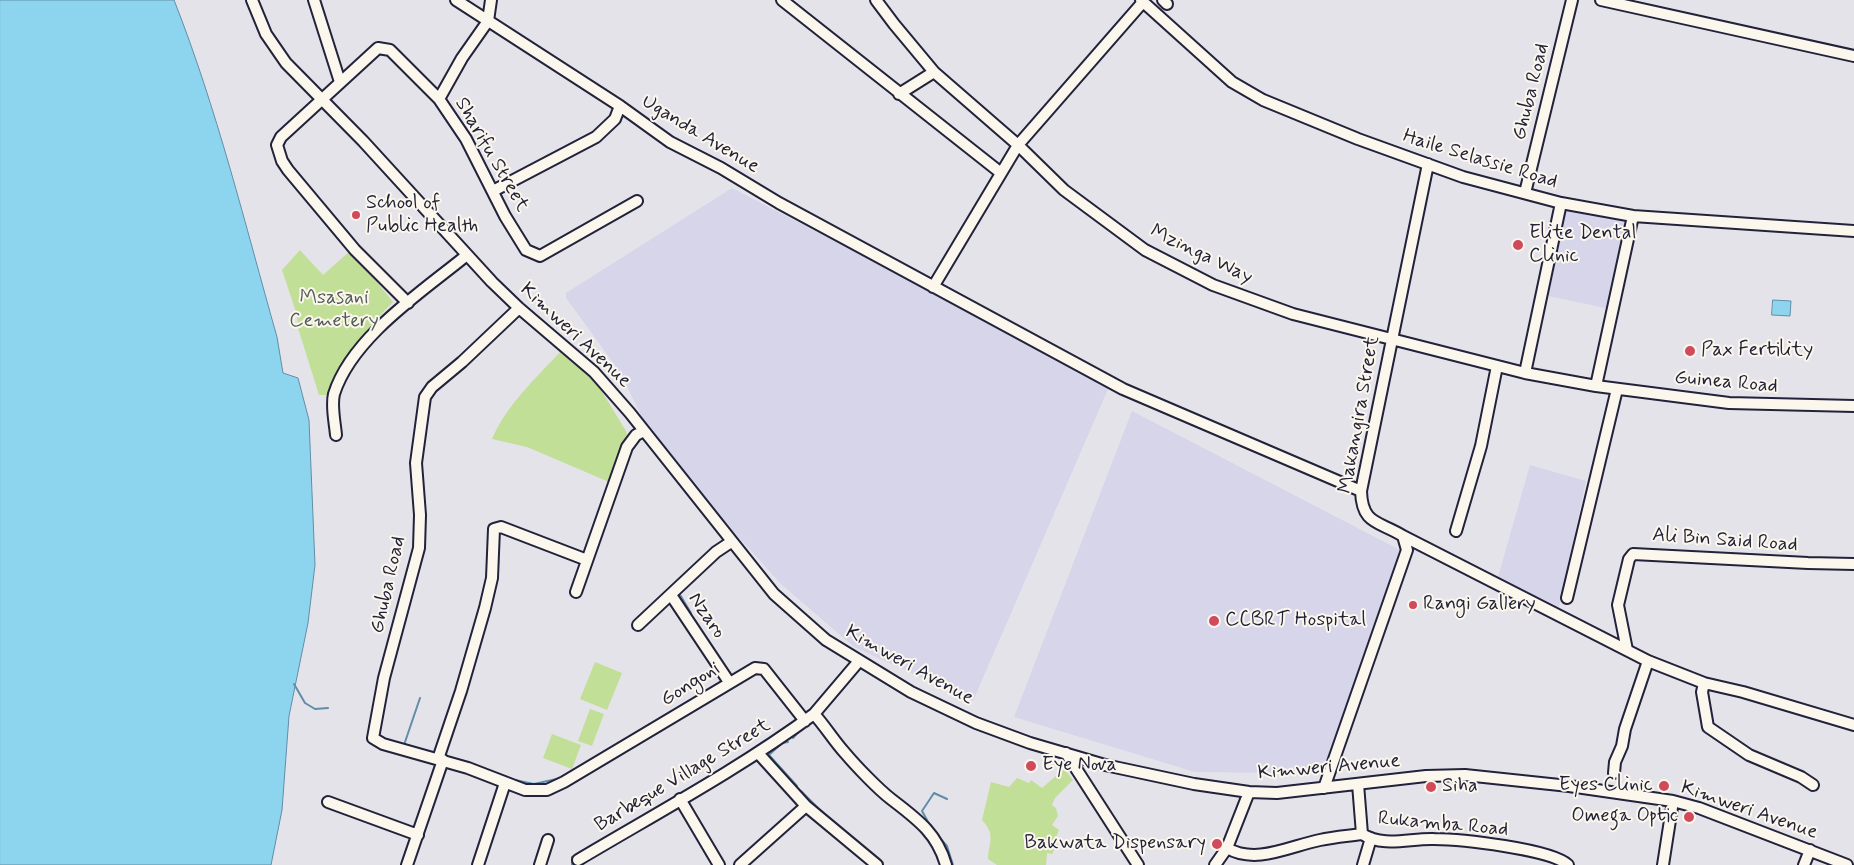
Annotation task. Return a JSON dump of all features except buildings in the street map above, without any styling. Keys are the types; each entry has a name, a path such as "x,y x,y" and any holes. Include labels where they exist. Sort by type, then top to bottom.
{"street":[{"name":"Kimweri Avenue","path":"252,0 275,50 323,98 467,255 519,308 594,372 644,431 774,594 826,640 911,692 976,723 1030,743 1105,764 1194,784 1249,792 1277,792 1465,774 1674,801 1741,823 1847,865"},
{"path":"314,0 340,82"},
{"name":"Uganda Avenue","path":"456,0 620,106 670,142 708,160 779,204 1123,389 1361,491"},
{"path":"439,99 462,58 488,21 490,0"},
{"path":"782,0 899,94 1001,172"},
{"name":"Mzinga Way","path":"876,0 934,72 1018,145 1064,190 1145,250 1213,285 1293,314 1525,373 1596,386"},
{"name":"Ghuba Road","path":"1526,193 1572,0"},
{"path":"1601,0 1854,56"},
{"path":"933,287 1018,145 1142,1"},
{"name":"Haile Selassie Road","path":"1142,1 1232,82 1263,100 1350,136 1463,177 1561,204 1633,216 1854,231"},
{"name":"Sharifu Street","path":"408,303 355,250 282,161 277,145 281,137 375,49 382,47 390,50 439,99 466,139 505,216 526,250 536,256 540,256 637,201"},
{"path":"899,94 934,72"},
{"path":"494,191 596,136 615,119 620,106"},
{"name":"Makangira Street","path":"1403,536 1374,522 1364,513 1361,491 1428,164"},
{"path":"1525,373 1561,204"},
{"path":"1596,386 1633,216"},
{"path":"336,436 334,395 343,375 360,350 388,318 467,255"},
{"name":"Ghuba Road","path":"505,783 468,768 383,744 375,741 372,734 384,678 418,548 420,515 416,463 425,398 432,387 462,362 519,308"},
{"path":"1456,531 1481,446 1497,366"},
{"name":"Guinea Road","path":"1596,386 1729,403 1854,406"},
{"path":"1567,598 1617,389"},
{"path":"576,592 627,447 636,436 644,431"},
{"path":"407,865 418,835 485,608 492,578 494,530 502,527 587,560"},
{"path":"1403,536 1648,661 1704,683 1743,692 1854,725"},
{"path":"1324,788 1405,560 1407,543 1403,536"},
{"path":"638,625 716,552 731,542"},
{"name":"Ali Bin Said Road","path":"1627,650 1618,605 1628,559 1633,554 1808,564 1854,564"},
{"name":"Nzaro","path":"671,595 729,682"},
{"path":"859,661 809,717 890,798 914,815 930,831 940,847 946,865"},
{"path":"1614,773 1615,762 1622,746 1625,729 1648,661"},
{"name":"Gongoni","path":"505,783 526,790 547,790 564,782 729,682 750,670 761,667 809,717"},
{"path":"1704,683 1702,692 1708,727 1749,755 1801,777 1814,785"},
{"name":"Barbeque Village Street","path":"578,860 758,753 809,717"},
{"path":"758,753 806,806 877,865"},
{"path":"1066,753 1138,865"},
{"path":"478,865 505,783"},
{"name":"Rukamba Road","path":"1358,784 1366,836 1390,842 1435,839 1542,852 1563,860 1568,865"},
{"path":"1215,865 1227,848 1249,792"},
{"path":"680,799 719,865"},
{"path":"1663,865 1674,801"},
{"path":"328,802 418,835"},
{"path":"740,865 806,806"},
{"path":"1227,848 1242,855 1254,856 1283,852 1321,840 1366,836 1364,865"},
{"path":"540,865 548,840"},
{"path":"1804,865 1810,850"}],"shaded area":[{"path":"732,188 867,258 1108,389 973,701 854,647 781,584 655,444 620,372 566,298 566,293"},
{"path":"1567,206 1629,217 1610,309 1548,296"},
{"name":"CCBRT Hospital","path":"1132,411 1400,550 1394,577 1326,768 1282,773 1195,772 1014,717"},
{"path":"1530,465 1586,481 1559,607 1498,577"}],"green space":[{"name":"Msasani Cemetery","path":"300,250 323,275 351,250 393,302 355,345 333,381 327,395 319,395 298,328 297,315 282,270"},
{"path":"563,349 590,372 626,431 627,435 609,482 527,447 492,439 498,426 514,403"},
{"path":"595,662 622,673 607,710 580,699"},
{"path":"590,709 604,714 592,746 578,741"},
{"path":"552,734 581,745 572,769 543,758"},
{"path":"1064,769 1073,780 1055,798 1052,805 1056,808 1058,816 1052,825 1059,830 1054,842 1057,844 1052,854 1047,853 1046,865 997,865 988,859 990,834 982,820 991,782 1009,787 1017,778 1029,783 1031,780 1042,788"}],"water":[{"path":"0,0 174,0 204,83 230,167 277,337 283,373 298,378 309,420 315,565 308,623 289,716 282,810 271,865 0,865"},
{"path":"1773,300 1791,301 1790,316 1772,315"}],"waterway":[{"path":"679,593 691,613"},
{"path":"635,621 642,614"},
{"path":"695,620 702,632"},
{"path":"294,684 305,703 315,709 328,708"},
{"path":"404,745 420,698"},
{"path":"793,738 801,729"},
{"path":"788,742 782,743 769,755 797,786"},
{"path":"863,766 881,784"},
{"path":"496,773 507,777"},
{"path":"515,780 534,784 561,778"},
{"path":"801,791 824,814"},
{"path":"931,827 922,811 934,793 947,799"},
{"path":"937,835 947,846 953,865"},
{"path":"572,857 572,865"}],"place":[{"name":"School of Public Health","path":"356,215"},
{"name":"Elite Dental Clinic","path":"1518,245"},
{"name":"Pax Fertility","path":"1690,351"},
{"name":"Rangi Gallery","path":"1413,605"},
{"name":"CCBRT Hospital","path":"1214,621"},
{"name":"Eye Nova","path":"1031,766"},
{"name":"Eyes Clinic","path":"1664,786"},
{"name":"Siha","path":"1431,787"},
{"name":"Omega Optic","path":"1689,817"},
{"name":"Bakwata Dispensary","path":"1217,844"}]}
